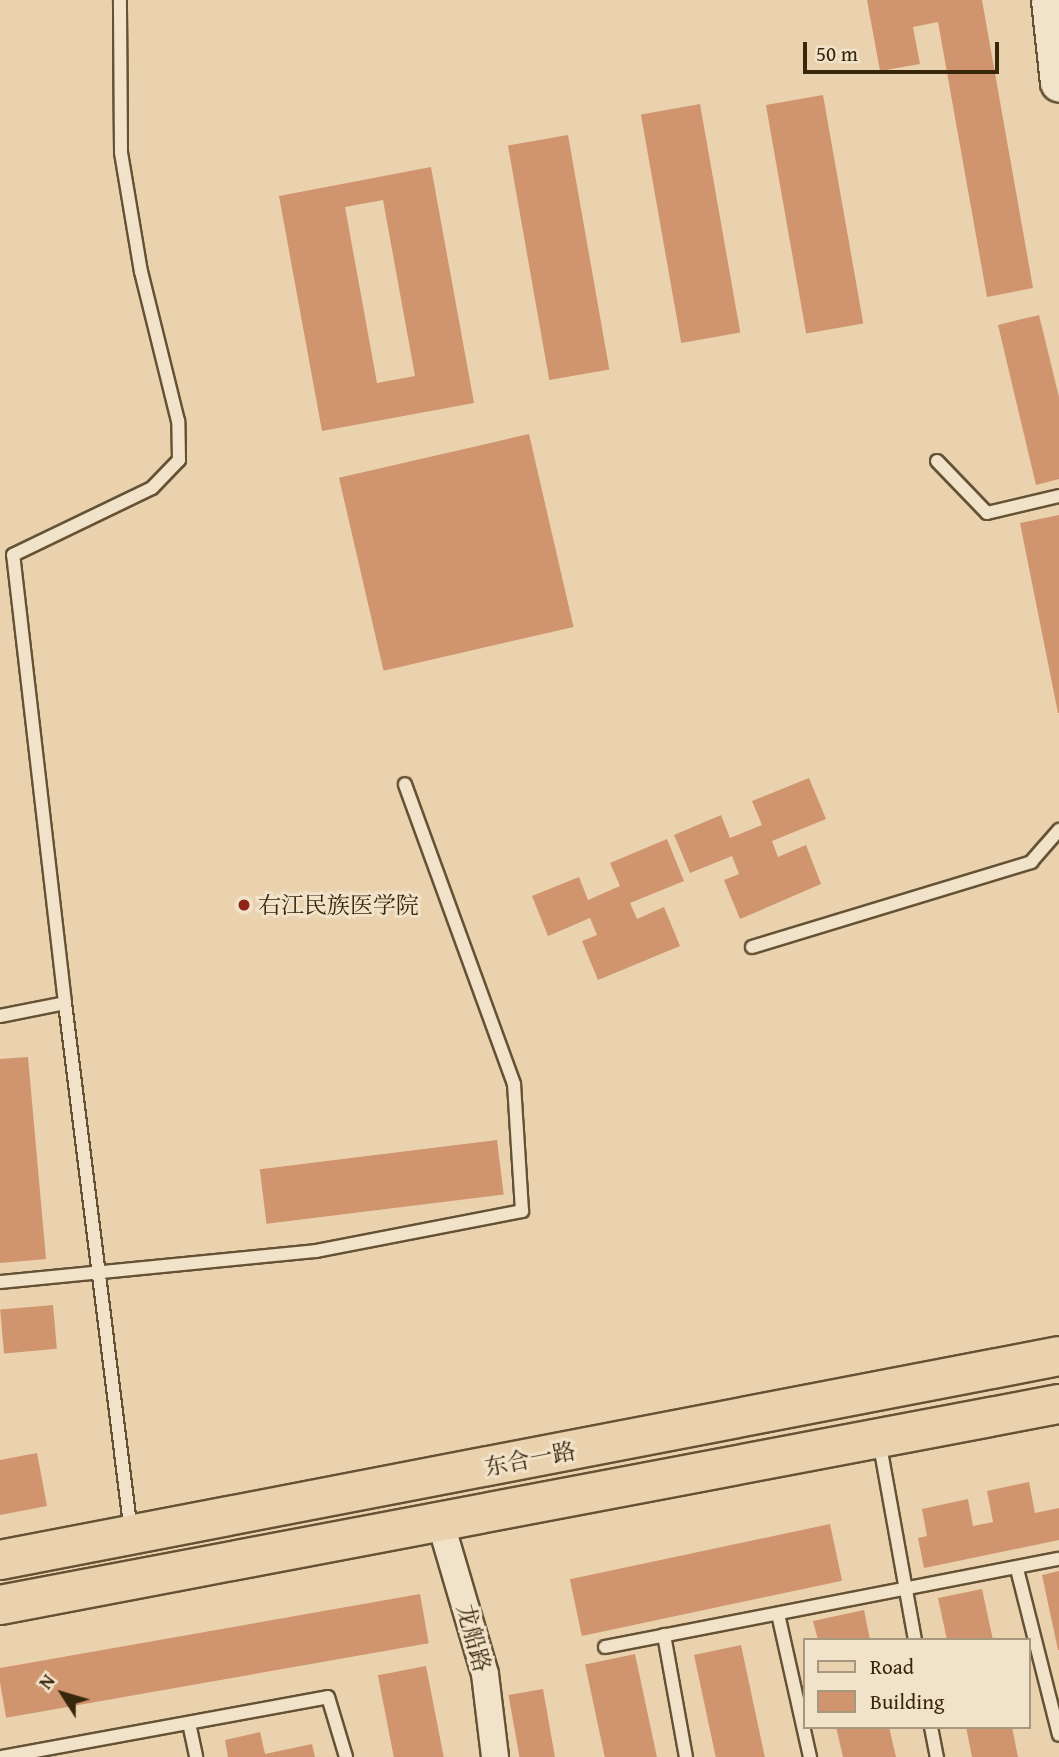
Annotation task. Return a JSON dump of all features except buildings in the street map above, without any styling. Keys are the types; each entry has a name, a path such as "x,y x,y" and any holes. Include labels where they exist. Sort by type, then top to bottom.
{"main road":[{"path":"1049,0 1059,83"},
{"name":"东合一路","path":"0,1560 1059,1356"},
{"name":"东合一路","path":"0,1605 1059,1404"}],"street":[{"name":"龙船路","path":"440,1521 485,1674 495,1757"}],"lane":[{"path":"120,0 121,152 141,272 178,421 179,460 152,488 13,555 131,1536"},
{"path":"937,461 987,513 1059,496"},
{"path":"0,1282 98,1270 316,1251 522,1211 514,1084 405,785"},
{"path":"751,947 1031,862 1059,830"},
{"path":"0,1016 65,1003"},
{"path":"879,1438 915,1638"},
{"path":"605,1647 1059,1559"},
{"path":"1017,1569 1059,1735"},
{"path":"778,1614 810,1757"},
{"path":"664,1636 686,1757"},
{"path":"2,1757 50,1753 328,1697 346,1757"},
{"path":"189,1723 196,1757"},
{"path":"932,1729 937,1757"}],"place":[{"name":"右江民族医学院","path":"244,905"}]}
